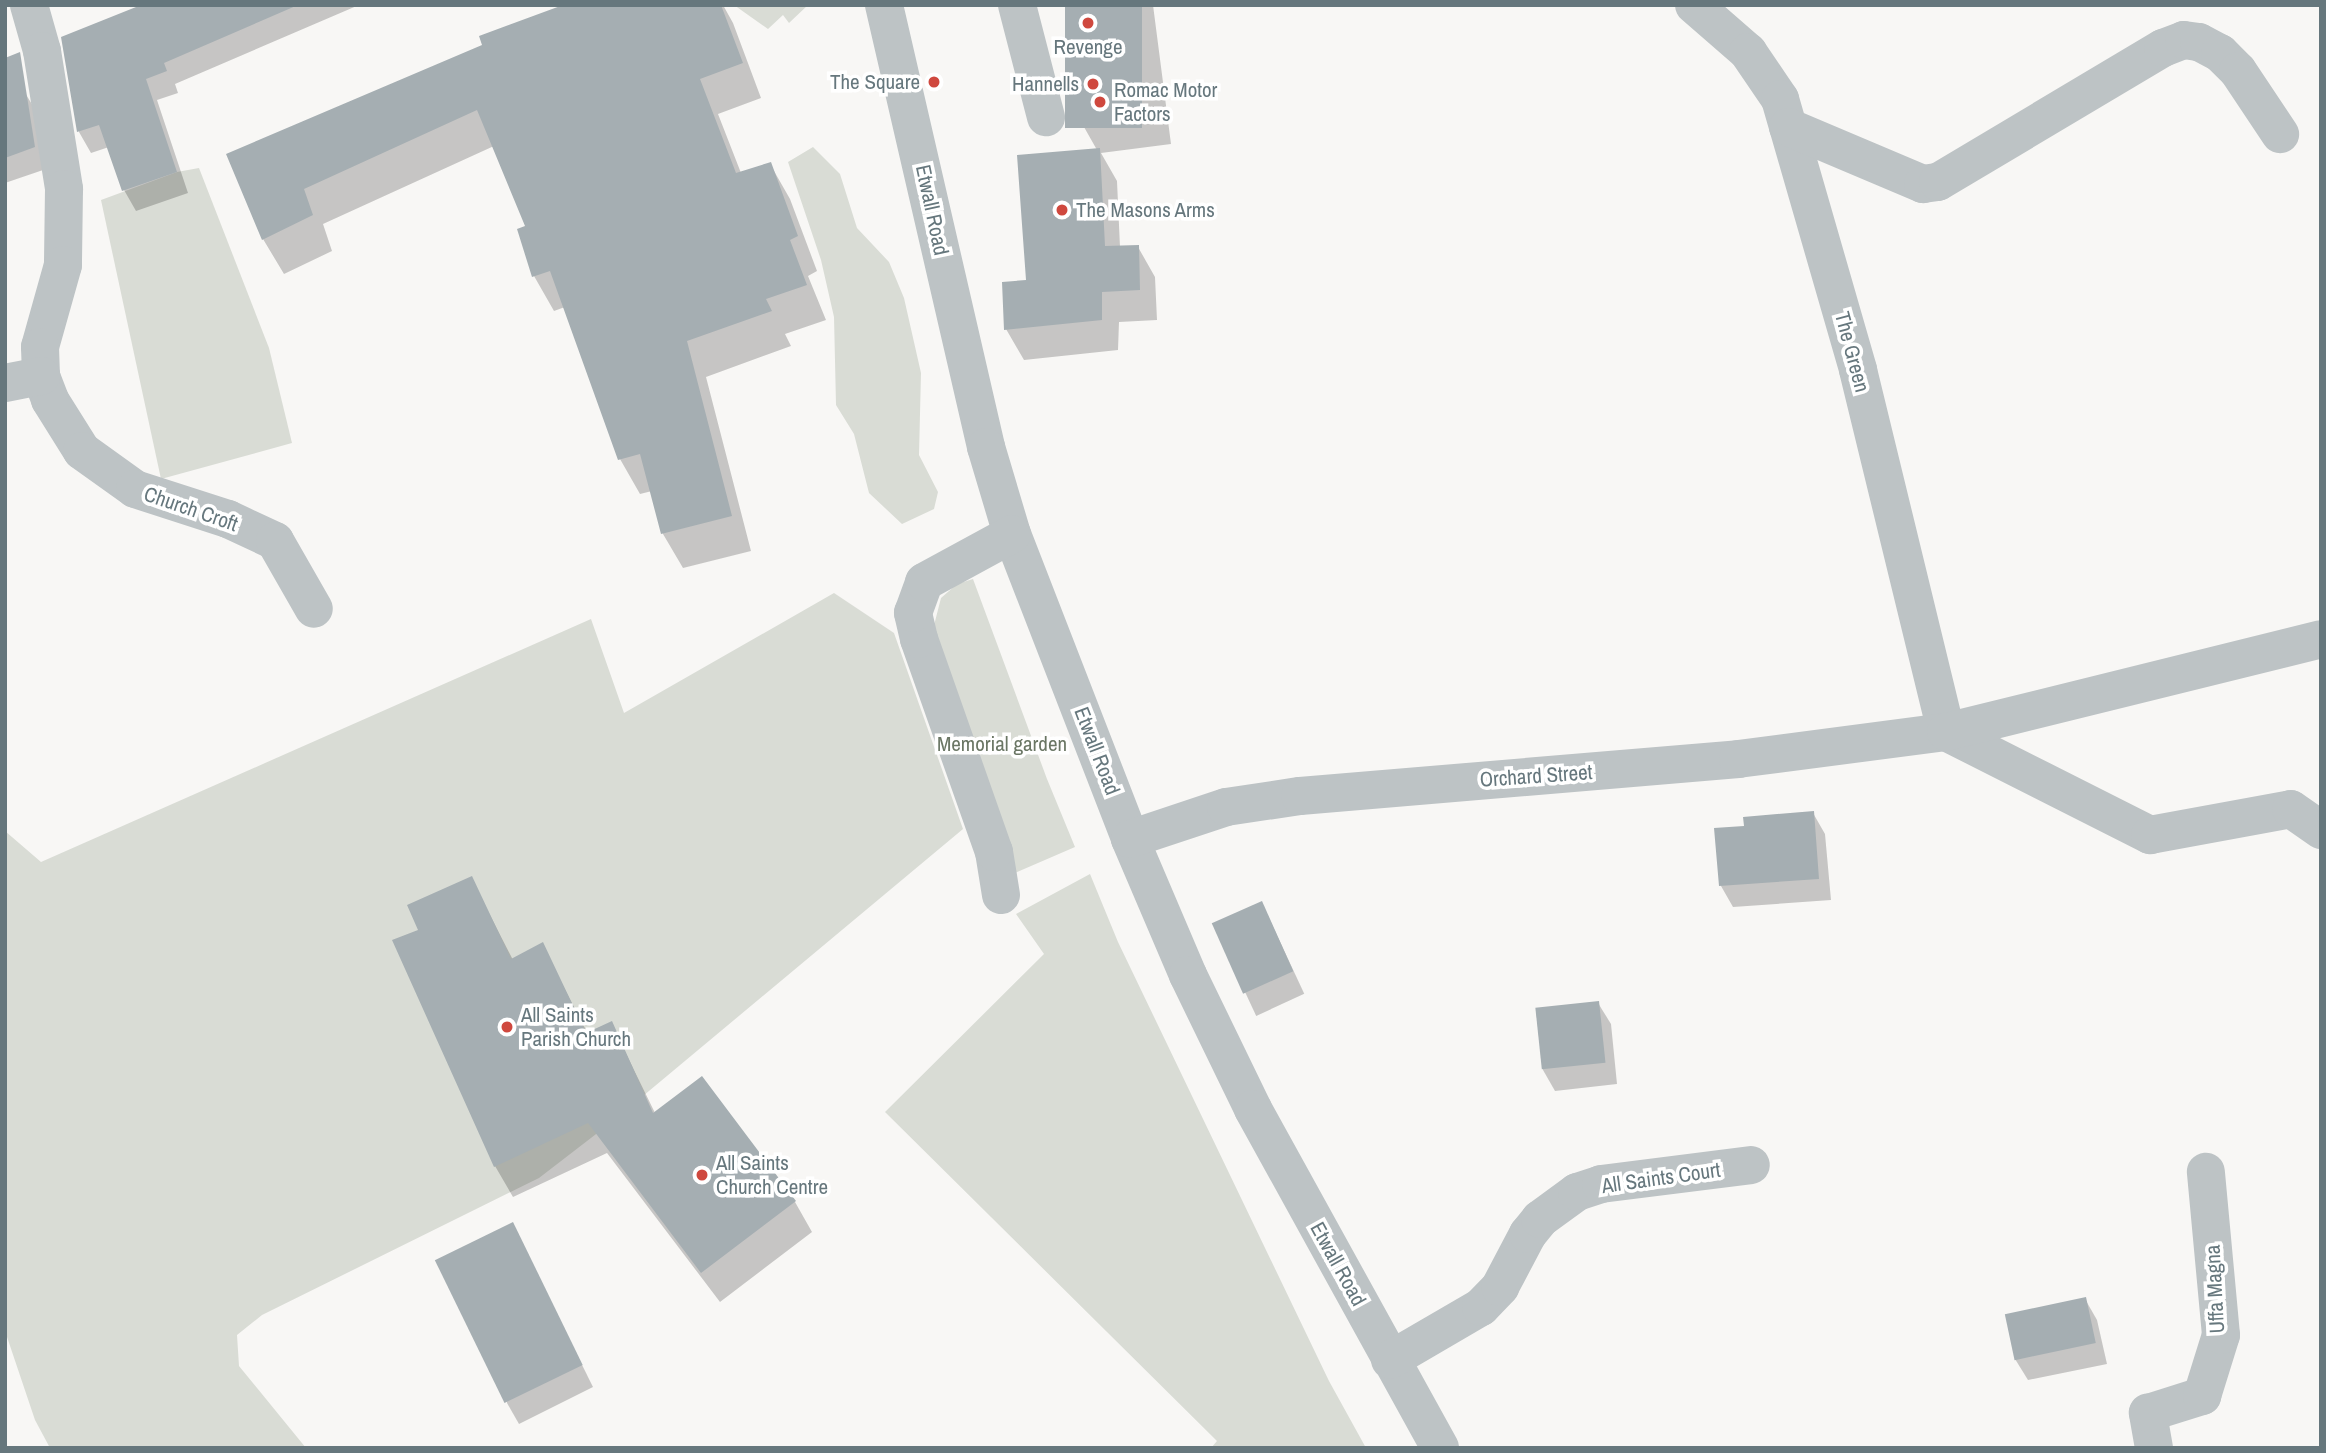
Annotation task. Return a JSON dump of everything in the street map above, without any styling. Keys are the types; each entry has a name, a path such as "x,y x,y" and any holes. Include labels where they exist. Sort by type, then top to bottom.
{"street":[{"name":"Church Croft","path":"29,5 42,51 64,189 63,265 40,347 23,379 50,400 82,451 135,489 228,519 275,541 314,609"},
{"name":"Etwall Road","path":"884,5 986,447 1012,534 1130,839 1188,975 1253,1109 1440,1448"},
{"path":"1017,5 1045,117"},
{"name":"The Green","path":"1694,5 1748,52 1780,99 1858,370 1945,732"},
{"path":"1788,127 1914,181 1923,184 1938,182 2163,48 2184,40 2199,43 2220,53 2238,71 2280,134"},
{"path":"1001,895 994,852 919,639 913,613 924,582 1012,534"},
{"name":"Orchard Street","path":"1130,839 1226,807 1300,796 1738,760 1945,732 2321,639"},
{"path":"1945,732 2150,835 2291,809 2321,830"},
{"name":"All Saints Court","path":"1390,1360 1481,1307 1500,1287 1539,1219 1577,1192 1601,1184 1751,1165"},
{"name":"Uffa Magna","path":"2154,1448 2148,1413 2202,1396 2221,1335 2206,1172"}],"green space":[{"path":"734,5 808,5 789,23 783,15 768,29"},
{"path":"813,147 840,174 857,228 889,262 904,298 921,373 919,455 938,492 934,509 902,524 869,493 854,434 836,405 834,317 821,260 788,162"},
{"path":"199,168 269,348 292,443 161,479 101,200 177,172"},
{"name":"Memorial garden","path":"973,579 1075,847 1015,873 931,637 941,598 957,584"},
{"name":"All Saints Parish Church","path":"834,593 894,633 963,829 613,1121 539,1178 262,1315 237,1335 239,1366 306,1448 50,1448 35,1420 5,1331 5,831 41,862 591,619 624,713"},
{"path":"1090,874 1118,942 1329,1381 1366,1448 1211,1448 1217,1441 885,1112 1044,954 1016,914"}],"building":[{"path":"141,5 298,5 164,63 167,71 146,79 177,172 122,191 99,125 77,132 61,37"},
{"path":"563,5 721,5 743,63 700,79 736,173 771,162 798,236 790,240 807,285 766,299 772,311 687,341 732,516 661,534 640,454 618,460 550,271 532,277 517,229 525,226 477,110 304,189 313,215 262,240 226,154 482,45 479,36"},
{"path":"1065,5 1142,5 1142,128 1065,128"},
{"path":"20,52 35,147 5,158 5,58"},
{"name":"The Masons Arms","path":"1100,148 1105,246 1139,245 1140,290 1102,292 1102,320 1004,330 1002,282 1026,280 1017,155"},
{"path":"1814,811 1819,879 1719,886 1714,828 1744,826 1743,817"},
{"path":"472,876 511,959 543,942 586,1033 612,1021 653,1113 702,1076 796,1201 701,1273 588,1123 494,1167 392,940 418,930 407,905"},
{"path":"1262,901 1293,971 1243,994 1212,923"},
{"path":"1599,1001 1605,1063 1542,1069 1535,1008"},
{"path":"513,1222 583,1365 505,1403 435,1260"},
{"path":"2086,1297 2096,1343 2015,1360 2005,1314"}],"place":[{"name":"Revenge","path":"1088,23"},
{"name":"The Square","path":"934,82"},
{"name":"Hannells","path":"1093,84"},
{"name":"Romac Motor Factors","path":"1100,102"},
{"name":"The Masons Arms","path":"1062,210"},
{"name":"All Saints Parish Church","path":"507,1027"},
{"name":"All Saints Church Centre","path":"702,1175"}]}
